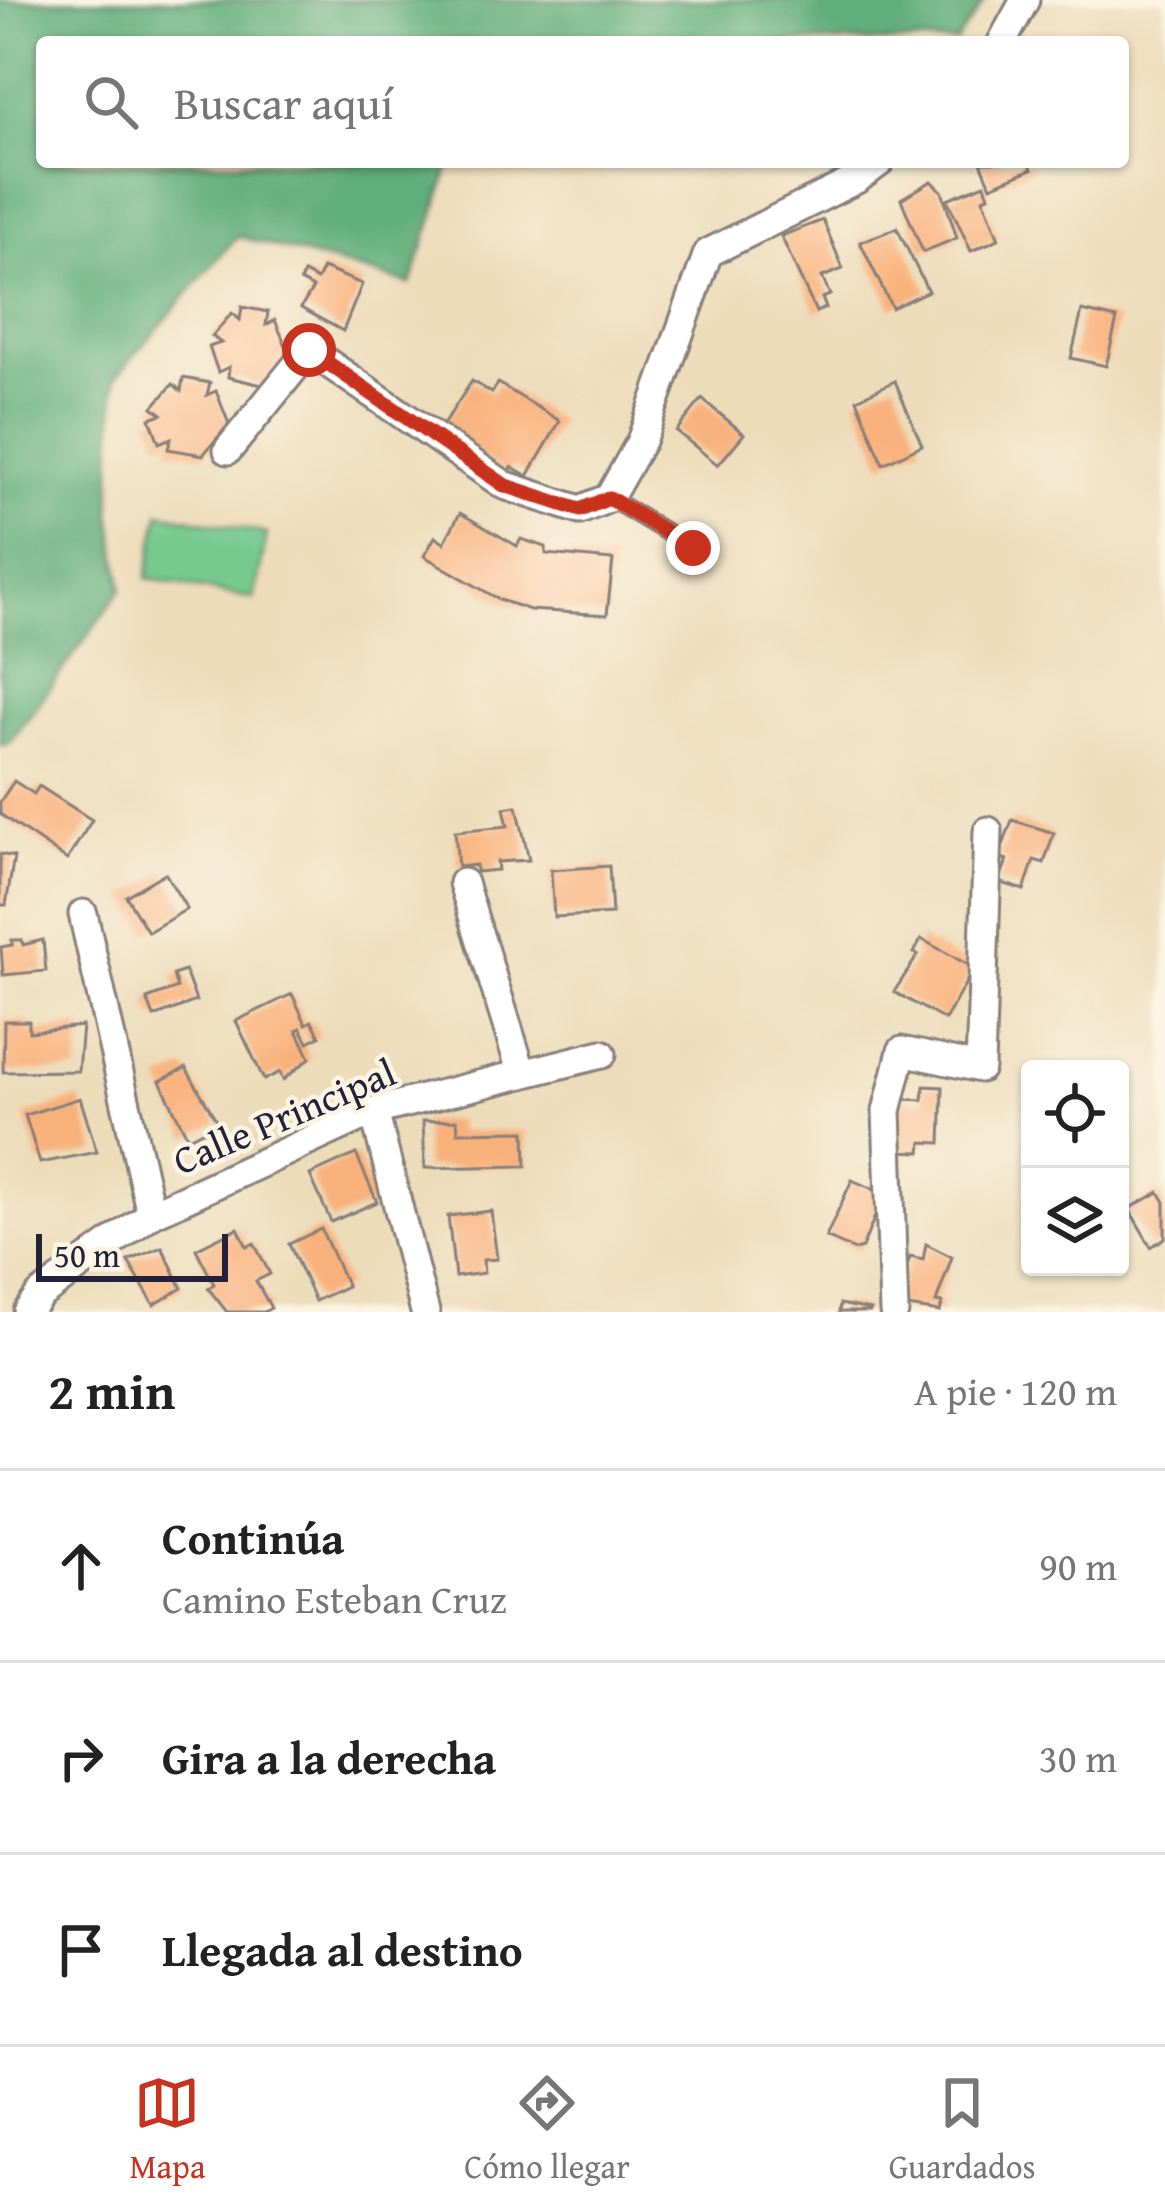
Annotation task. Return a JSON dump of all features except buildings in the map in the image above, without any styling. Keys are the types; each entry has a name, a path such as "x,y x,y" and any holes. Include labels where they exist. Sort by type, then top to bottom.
{"street":[{"path":"1006,36 1025,0"},
{"path":"228,450 309,350 504,485 580,510 609,498 641,441 708,254 872,168"},
{"path":"894,1312 887,1112 902,1051 980,1068 988,831"},
{"path":"463,883 522,1074"},
{"path":"83,914 151,1214"},
{"name":"Calle Principal","path":"27,1312 40,1295 151,1214 374,1112 602,1054"},
{"path":"374,1112 425,1312"}],"lane":[{"path":"609,498 693,548"}],"green space":[{"path":"0,0 985,0 960,36 36,36 36,168 449,168 411,284 237,236 115,378 111,511 122,588 10,743 0,745"},
{"path":"160,513 267,534 254,599 147,578"}],"route":[{"path":"309,350 504,485 580,510 609,498 693,548"}]}
